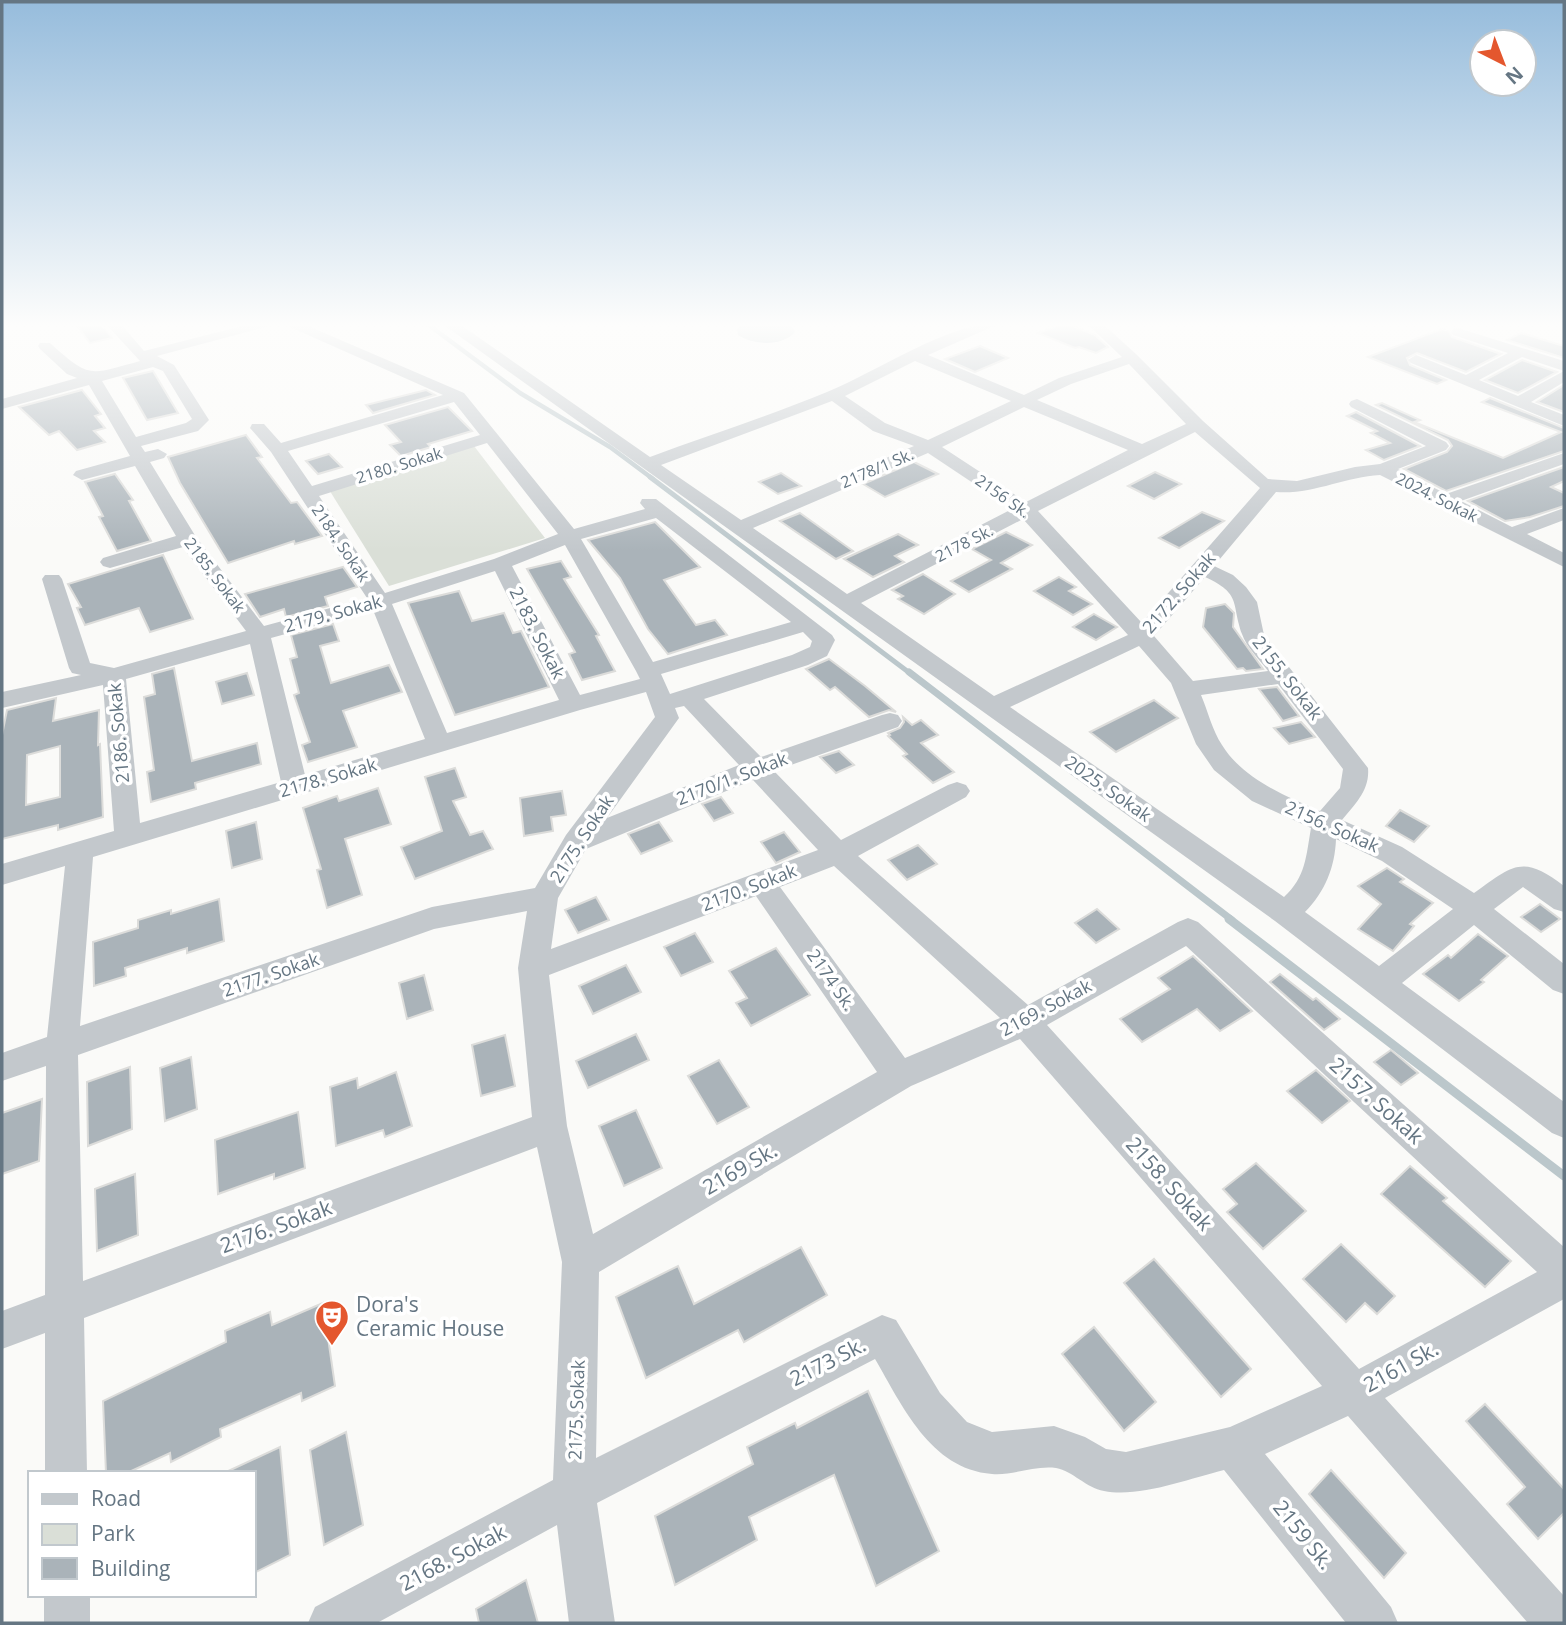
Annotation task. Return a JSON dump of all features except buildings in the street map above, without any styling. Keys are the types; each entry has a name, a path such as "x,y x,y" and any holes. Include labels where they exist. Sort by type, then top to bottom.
{"street":[{"path":"2,404 21,399"},
{"name":"2185. Sokak","path":"105,399 187,539 259,634 295,787"},
{"path":"82,475 192,427 201,420 188,399"},
{"path":"278,449 448,399"},
{"path":"460,399 570,536 663,689"},
{"name":"2025. Sokak","path":"555,399 1285,913 1564,1122"},
{"path":"647,464 824,399"},
{"name":"2156 Sk.","path":"839,399 879,427 929,446 1027,511 1143,636"},
{"path":"1019,399 1142,450"},
{"name":"2178/1 Sk.","path":"738,528 929,446 1028,399"},
{"path":"1172,399 1197,425 1267,485"},
{"path":"1512,399 1564,421"},
{"path":"1519,402 1526,399"},
{"path":"1357,404 1440,446 1383,469"},
{"name":"2178 Sk.","path":"843,604 1142,450 1197,425"},
{"name":"2184. Sokak","path":"258,428 278,449 380,601 440,745"},
{"name":"2180. Sokak","path":"308,493 491,437"},
{"path":"137,451 189,445"},
{"path":"1446,500 1564,458"},
{"name":"2024. Sokak","path":"1267,485 1295,486 1355,472 1383,469 1564,561"},
{"name":"2172. Sokak","path":"990,707 1143,636 1267,485"},
{"path":"654,507 807,624 824,640 819,651 800,660 663,689"},
{"name":"2179. Sokak","path":"2,700 114,675 380,601 502,563 654,507"},
{"path":"1510,534 1564,514"},
{"path":"110,562 187,539"},
{"name":"2183. Sokak","path":"502,563 573,704"},
{"name":"2155. Sokak","path":"1201,567 1226,579 1240,591 1253,636 1351,761 1356,775 1354,788 1324,825"},
{"name":"2186. Sokak","path":"52,579 80,668 114,675 128,836"},
{"path":"663,689 807,624"},
{"name":"2156. Sokak","path":"1143,636 1187,689 1201,733 1224,765 1262,795 1391,853 1473,909 1564,981"},
{"path":"1187,689 1285,676"},
{"name":"2178. Sokak","path":"2,874 573,704 663,689"},
{"name":"2158. Sokak","path":"663,689 757,768 838,854 1025,1022 1558,1623"},
{"name":"2175. Sokak","path":"592,1623 574,1492 581,1262 550,1126 533,968 544,897 576,842 667,718 663,689"},
{"name":"2170/1. Sokak","path":"576,842 757,768 890,721"},
{"name":"2170. Sokak","path":"533,968 838,854 957,791"},
{"path":"1285,913 1309,891 1316,878 1321,865 1324,825"},
{"path":"66,1471 62,1048 80,852"},
{"path":"1380,983 1519,876 1535,879 1564,901"},
{"name":"2174 Sk.","path":"763,884 899,1076"},
{"name":"2177. Sokak","path":"2,1067 432,918 544,897"},
{"name":"2169. Sokak","path":"899,1076 1025,1022 1188,930"},
{"name":"2157. Sokak","path":"1188,930 1564,1272"},
{"name":"2169 Sk.","path":"581,1262 899,1076"},
{"name":"2176. Sokak","path":"2,1330 65,1304 550,1126"},
{"name":"2161 Sk.","path":"1126,1473 1232,1447 1354,1393 1564,1278"},
{"name":"2173 Sk.","path":"574,1492 882,1334 926,1407 952,1437 975,1449 992,1453 1054,1447 1070,1452 1101,1470 1126,1473"},
{"name":"2159 Sk.","path":"1232,1447 1375,1623"},
{"name":"2168. Sokak","path":"331,1623 574,1492"},
{"path":"67,1597 67,1623"}],"green space":[{"path":"474,446 545,538 389,586 328,488"}],"waterway":[{"path":"530,399 610,447 653,479"},
{"path":"650,477 911,674"},
{"path":"909,672 1232,920"},
{"path":"1229,919 1564,1176"}],"place":[{"name":"Dora's Ceramic House","path":"332,1347"}]}
